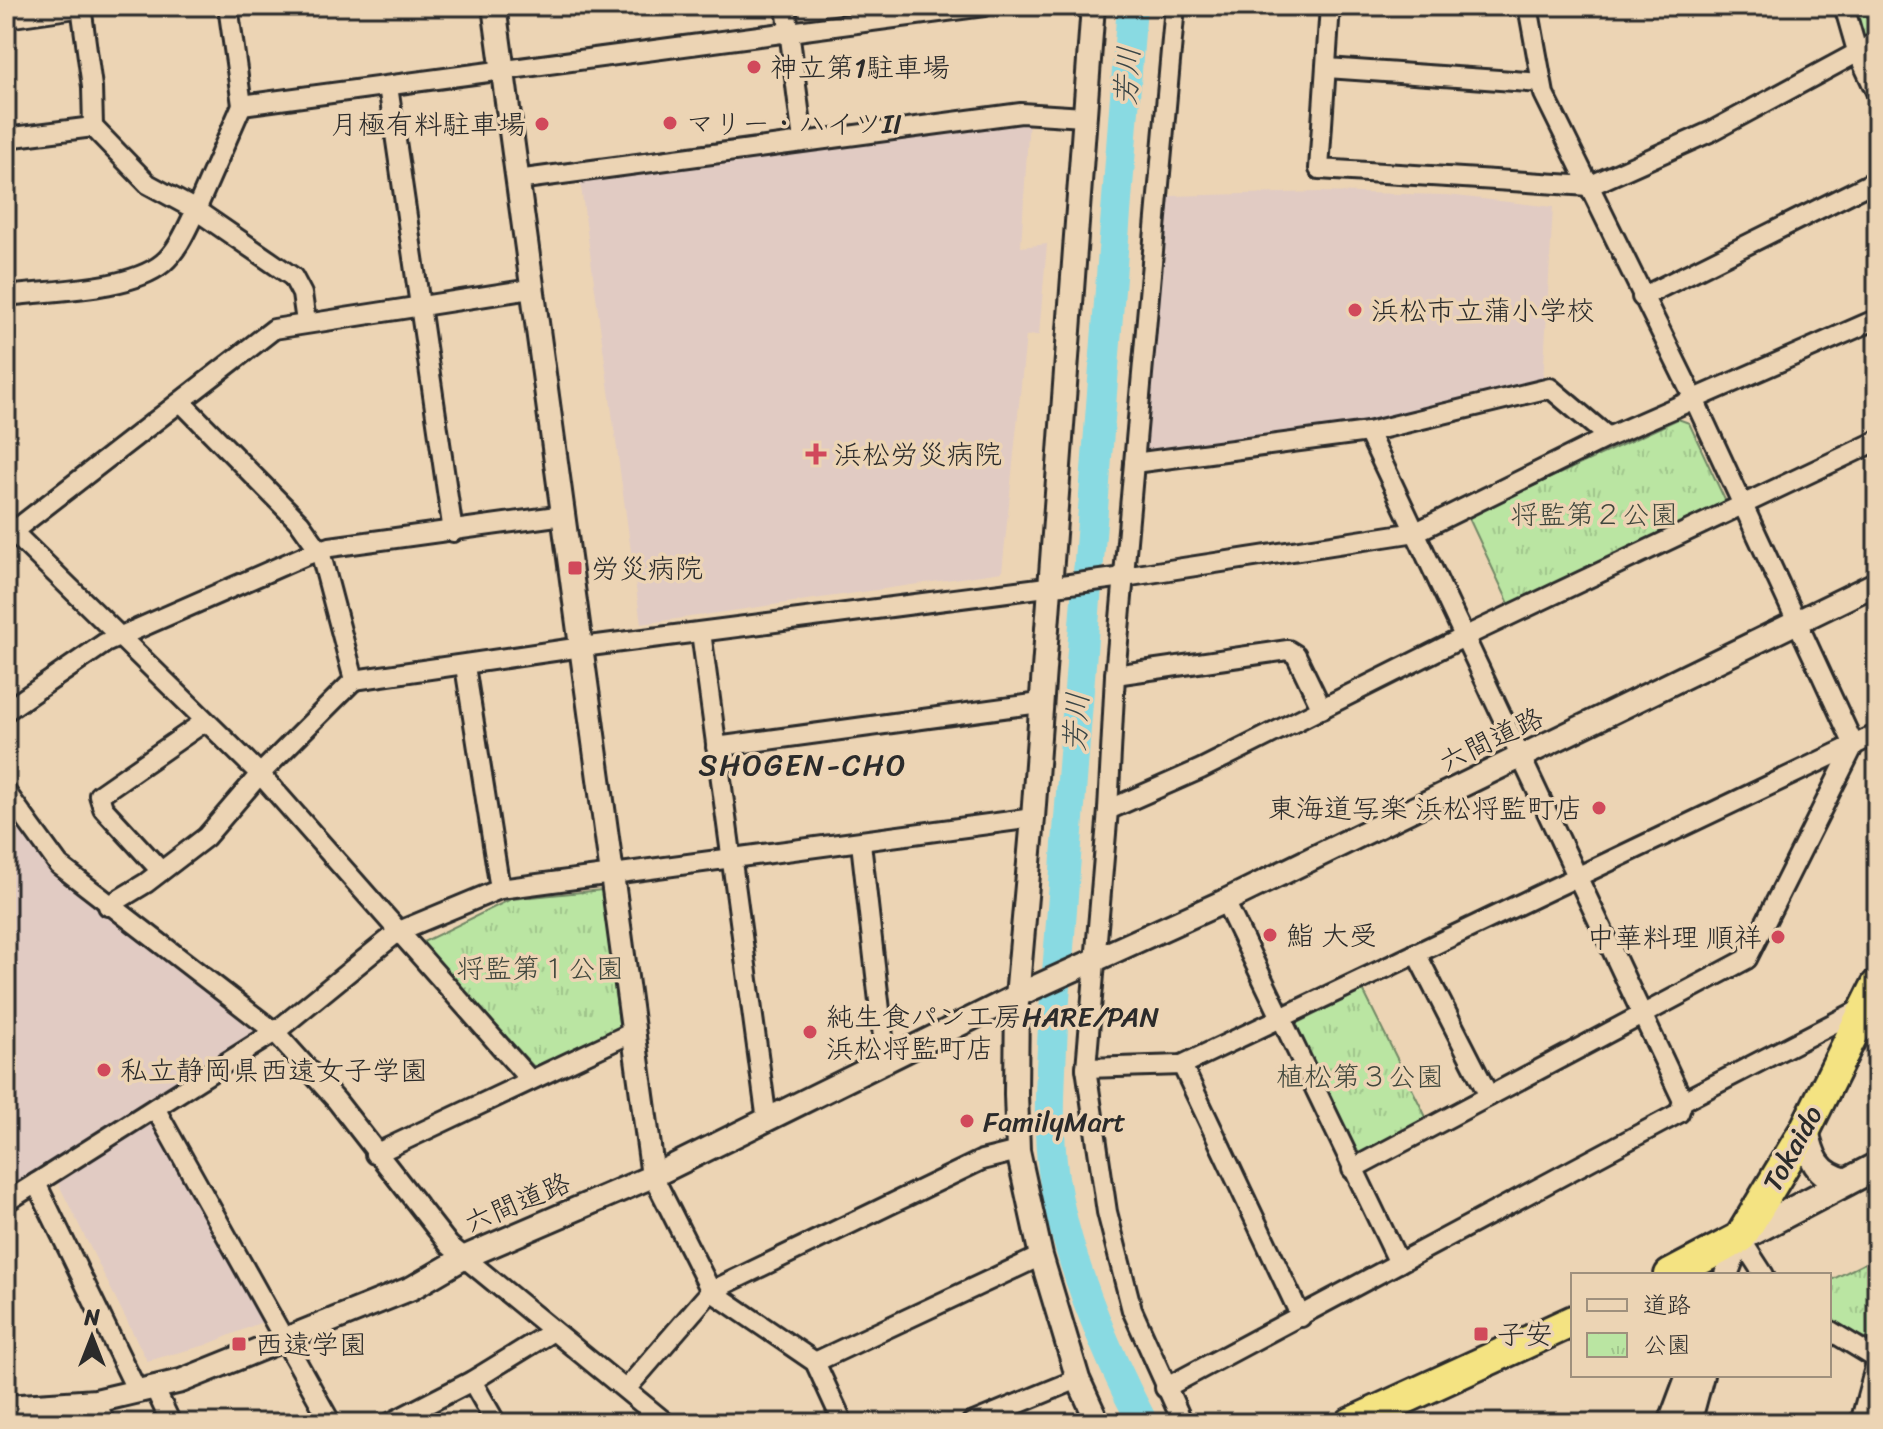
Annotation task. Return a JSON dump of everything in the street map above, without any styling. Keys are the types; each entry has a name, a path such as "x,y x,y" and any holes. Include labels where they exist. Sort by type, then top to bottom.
{"highway":[{"name":"Tokaido","path":"1740,1238 1805,1130 1873,993"},
{"path":"1674,1273 1740,1238"},
{"path":"1351,1423 1571,1322"}],"main road":[{"path":"1805,1130 1811,1156 1818,1168 1830,1178 1846,1182"},
{"path":"1740,1238 1877,1166"}],"street":[{"path":"6,16 79,6 92,87 93,127 148,184 196,210 293,277 302,294 306,322"},
{"path":"6,296 122,280 149,272 164,262 178,244 242,105 228,6"},
{"path":"494,6 614,874 631,1033 653,1176 711,1291 815,1362 843,1423"},
{"path":"786,6 803,141"},
{"path":"242,105 984,6"},
{"path":"1093,6 1054,586 1040,703 1018,1151 1041,1256 1078,1379 1098,1423"},
{"path":"1175,6 1134,463 1120,578 1108,810 1089,963 1086,1068 1110,1226 1132,1310 1183,1423"},
{"path":"1330,6 1319,169 1589,186 1712,131 1877,42"},
{"path":"1528,6 1542,83 1642,297 1744,504 1854,745"},
{"path":"1844,6 1857,51 1877,94"},
{"path":"1327,68 1542,83"},
{"path":"388,86 453,532"},
{"path":"517,180 1021,113 1084,117"},
{"path":"6,138 93,127"},
{"path":"1642,297 1877,180"},
{"path":"8,529 20,526 82,481 269,331 306,322 531,289"},
{"path":"108,906 206,837 260,774 354,680 582,647 1120,578 1416,532 1608,437 1877,319"},
{"path":"1134,463 1368,432 1550,388 1608,437"},
{"path":"181,402 300,523 320,551 354,680"},
{"path":"1368,432 1683,1101"},
{"path":"1108,810 1201,769 1466,636 1877,441"},
{"path":"6,711 119,636 320,551 564,515"},
{"path":"8,529 260,774 530,1080"},
{"name":"六間道路","path":"6,1407 96,1401 181,1381 287,1341 412,1288 465,1257 653,1176 1024,993 1225,901 1877,583"},
{"path":"701,632 767,1121"},
{"path":"1115,675 1288,650 1296,655 1322,709"},
{"path":"465,666 500,889"},
{"path":"716,747 1040,703"},
{"path":"161,871 103,808 99,795 204,722"},
{"path":"1086,1068 1182,1065 1877,734"},
{"path":"1352,1169 1642,1016 1751,954 1854,745"},
{"path":"6,792 59,865 108,906 275,1032 336,1100 375,1154 449,1245 666,1423"},
{"path":"6,1202 275,1032 399,931 500,889 1033,818"},
{"path":"861,843 886,1063"},
{"path":"1225,901 1399,1263"},
{"path":"1416,953 1489,1096"},
{"path":"1165,1388 1679,1113 1683,1101 1873,993"},
{"path":"375,1154 631,1033"},
{"path":"1182,1065 1301,1317"},
{"path":"155,1108 331,1423"},
{"path":"627,1388 711,1291 982,1160 1018,1151"},
{"path":"36,1183 146,1389 171,1423"},
{"path":"1729,1273 1740,1238"},
{"path":"1740,1238 1763,1273"},
{"path":"815,1362 1041,1256"},
{"path":"390,1423 472,1381 553,1331"},
{"path":"1831,1331 1877,1360 1860,1423"},
{"path":"1669,1423 1678,1377"},
{"path":"1669,1423 1687,1377"},
{"path":"1689,1423 1701,1377"},
{"path":"971,1423 1078,1379"},
{"path":"472,1381 496,1423"},
{"path":"96,1401 105,1423"}],"shaded area":[{"name":"浜松労災病院","path":"1029,119 1021,247 1047,244 1039,335 1026,336 1002,572 641,624 580,180"},
{"path":"1319,192 1447,195 1553,207 1543,382 1443,409 1262,443 1146,451 1169,196"},
{"name":"私立静岡県西遠女子学園","path":"6,802 52,868 261,1032 145,1109 267,1320 206,1345 147,1361 51,1169 6,1195"}],"green space":[{"path":"1856,6 1877,6 1877,35 1868,39 1860,33"},
{"name":"将監第２公園","path":"1678,419 1689,423 1725,500 1721,511 1511,608 1468,516"},
{"name":"将監第１公園","path":"602,890 620,1030 535,1068 421,943 511,899"},
{"name":"植松第３公園","path":"1363,990 1428,1121 1359,1155 1353,1153 1291,1031 1295,1024"},
{"path":"1877,1257 1877,1344 1831,1322 1831,1280"}],"waterway":[{"name":"芳川","path":"1132,6 1053,1025 1050,1117 1058,1202 1076,1268 1114,1365 1143,1423"}],"place":[{"name":"神立第1駐車場","path":"754,67"},
{"name":"マリー・ハイツII","path":"670,123"},
{"name":"月極有料駐車場","path":"542,124"},
{"name":"浜松市立蒲小学校","path":"1355,310"},
{"name":"浜松労災病院","path":"816,454"},
{"name":"労災病院","path":"575,568"},
{"name":"東海道写楽 浜松将監町店","path":"1599,808"},
{"name":"鮨 大受","path":"1270,935"},
{"name":"中華料理 順祥","path":"1778,937"},
{"name":"純生食パン工房HARE/PAN 浜松将監町店","path":"810,1032"},
{"name":"私立静岡県西遠女子学園","path":"104,1070"},
{"name":"FamilyMart","path":"967,1121"},
{"name":"子安","path":"1481,1334"},
{"name":"西遠学園","path":"239,1344"}],"district":[{"name":"SHOGEN-CHO","path":"803,765"}]}
